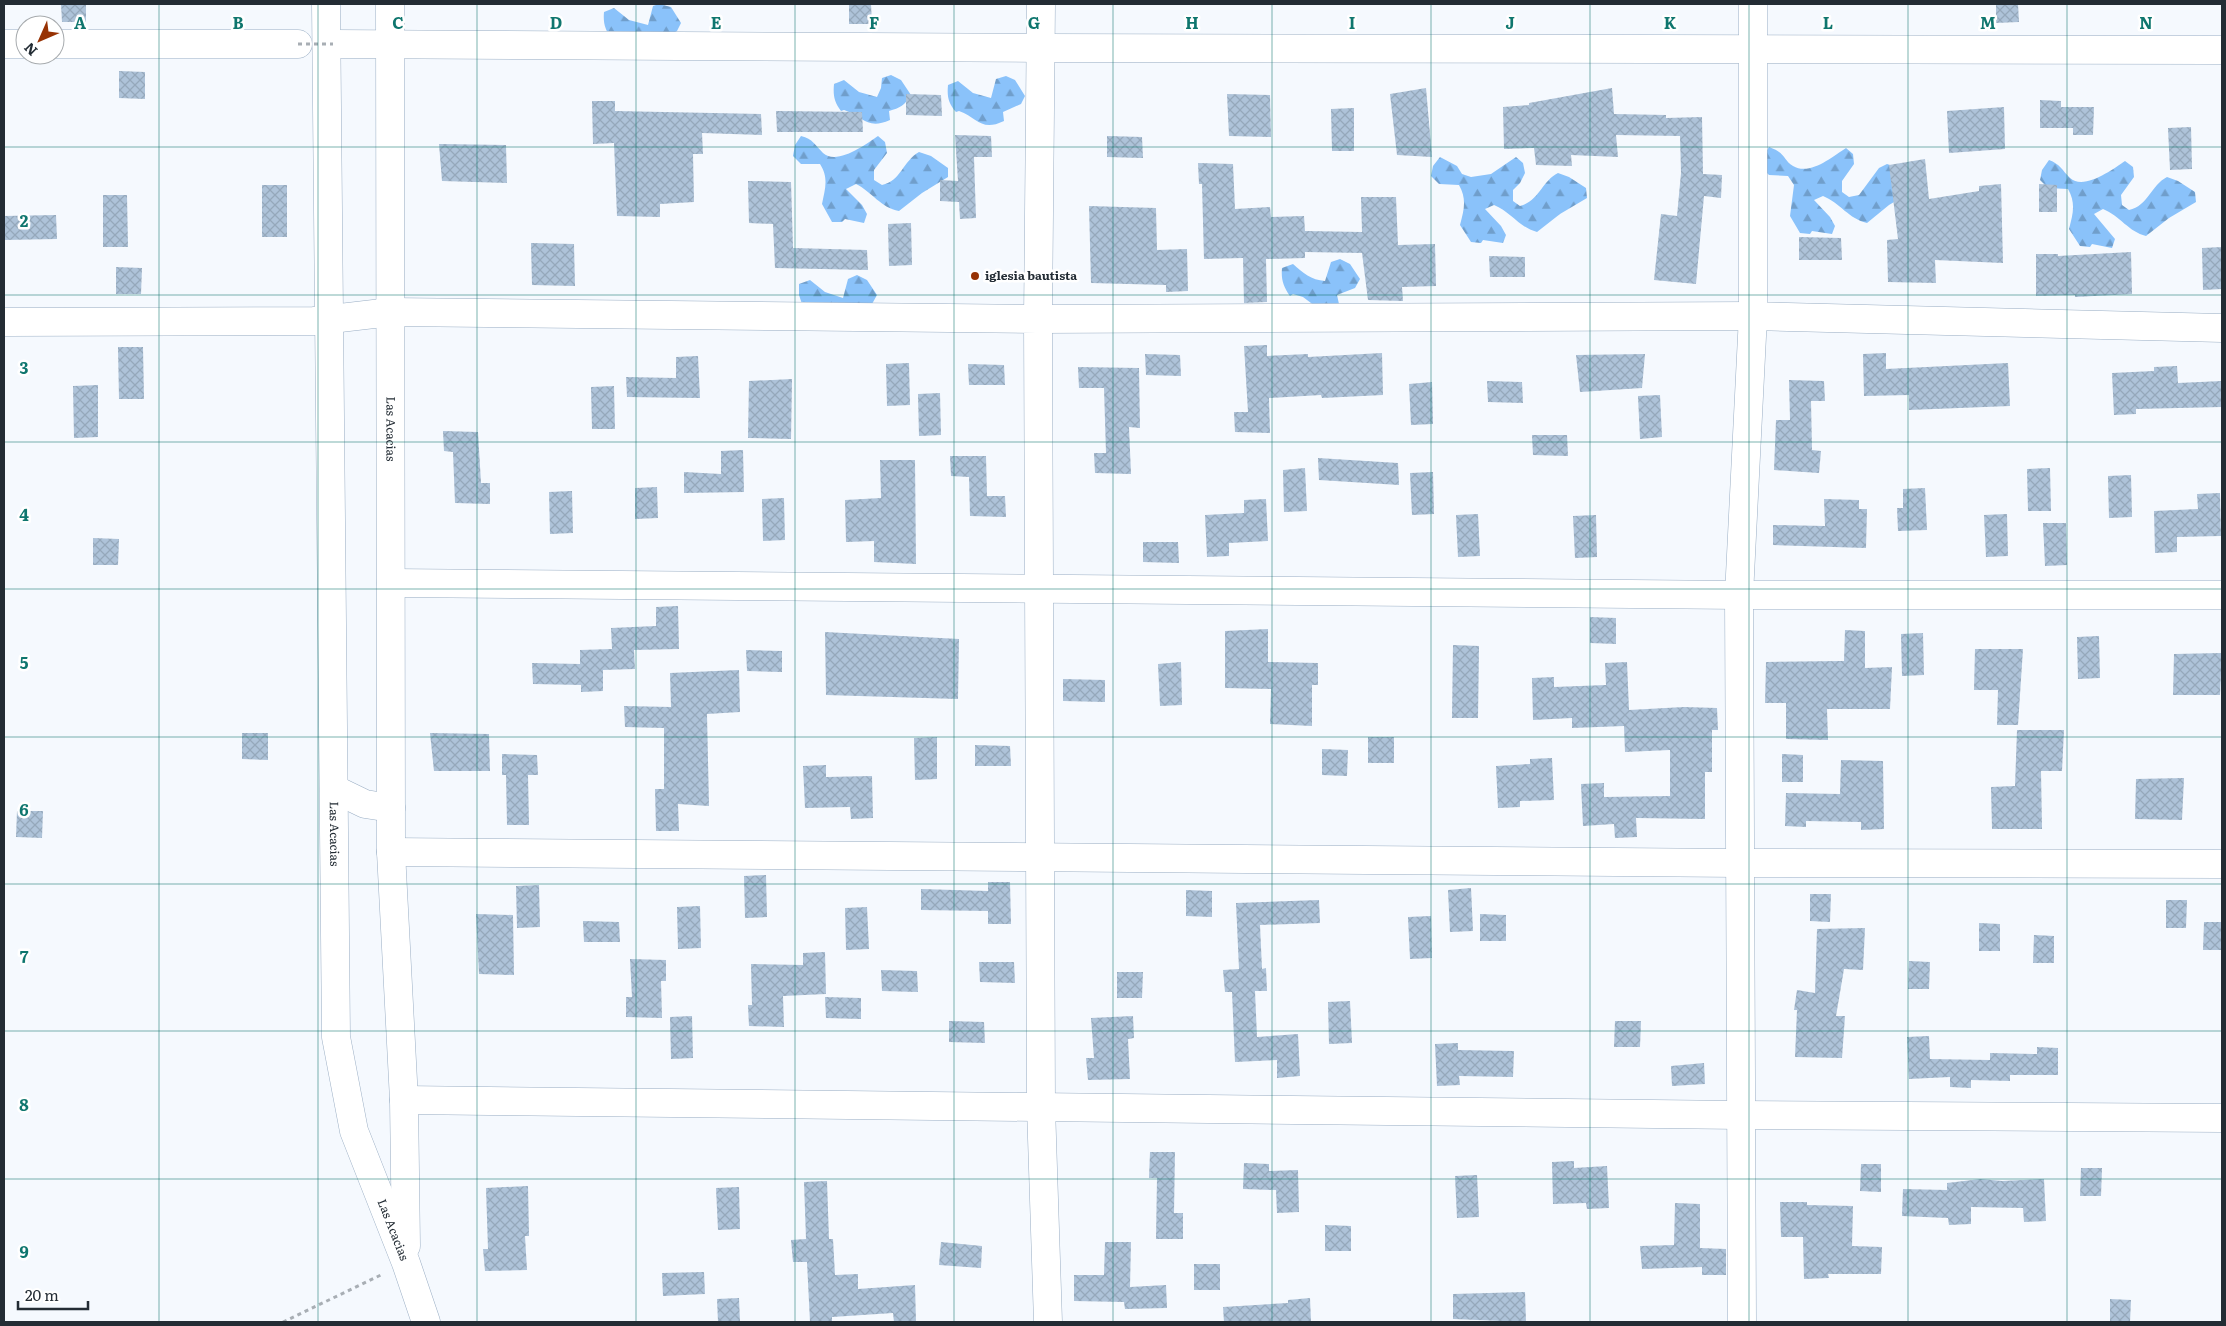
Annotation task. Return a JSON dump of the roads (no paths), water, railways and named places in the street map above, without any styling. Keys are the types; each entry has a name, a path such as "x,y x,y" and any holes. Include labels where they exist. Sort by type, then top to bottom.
{"street":[{"name":"Las Acacias","path":"326,4 336,1037 354,1131 406,1263"},
{"name":"Las Acacias","path":"390,4 391,852 404,1100 406,1263"},
{"path":"1041,4 1038,319 1041,1107 1048,1322"},
{"path":"1742,1322 1738,595 1753,316 1753,4"},
{"path":"65,44 298,44"},
{"path":"333,44 1041,48 2222,50"},
{"path":"4,322 329,320 391,312 1038,319 1753,316 2222,328"},
{"path":"391,583 1738,595 2222,595"},
{"path":"334,789 365,804 391,808"},
{"path":"391,852 1739,863 2222,864"},
{"path":"404,1100 1740,1115 2222,1118"},
{"path":"406,1263 426,1322"}],"place":[{"name":"iglesia bautista","path":"975,276"}]}
